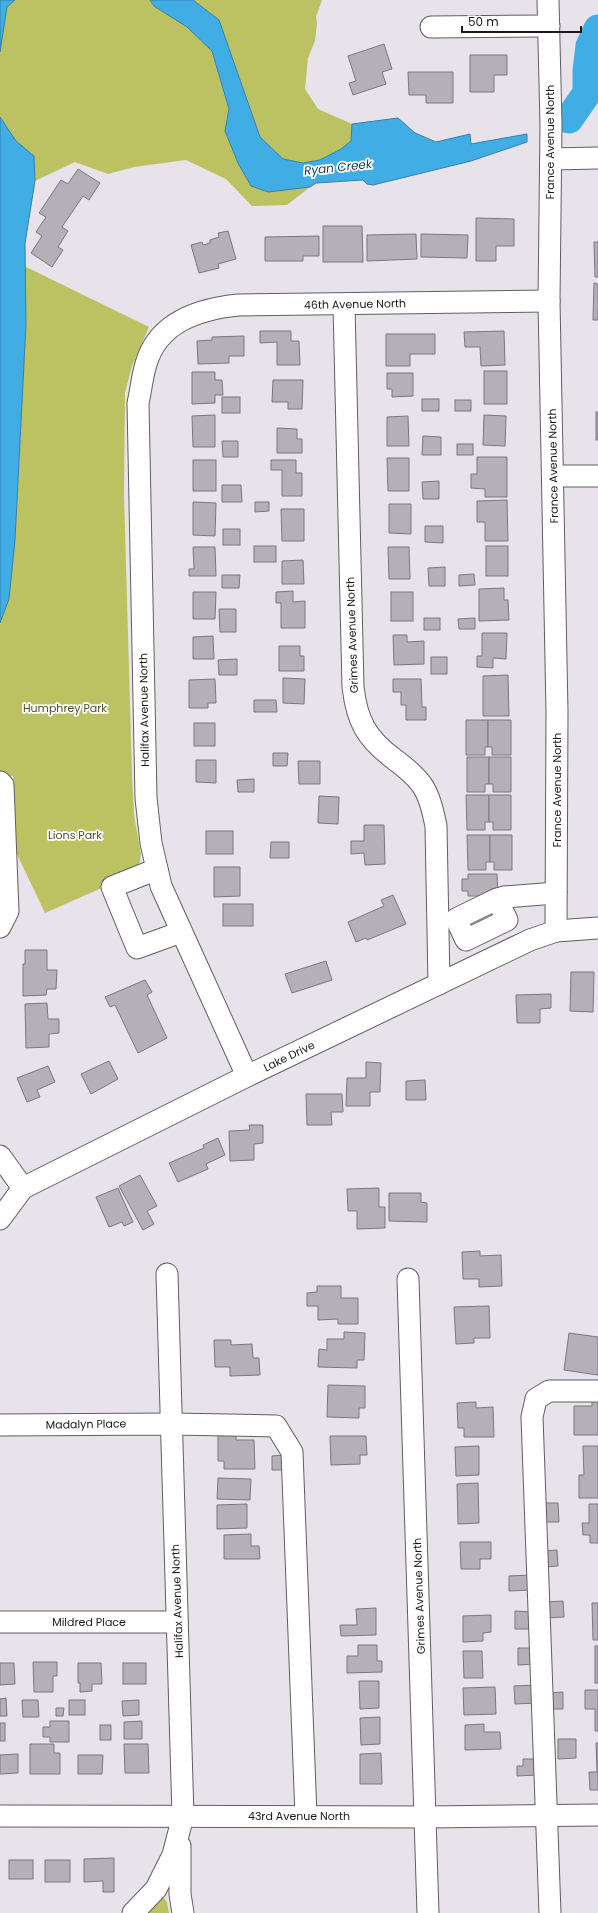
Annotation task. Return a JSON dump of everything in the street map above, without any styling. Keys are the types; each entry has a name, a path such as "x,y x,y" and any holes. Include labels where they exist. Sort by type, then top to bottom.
{"street":[{"name":"France Avenue North","path":"548,0 551,159 549,301 554,476 557,712 556,931"},
{"path":"431,27 549,26"},
{"path":"551,159 595,153"},
{"name":"46th Avenue North","path":"166,330 189,317 213,308 238,305 344,305 549,301"},
{"name":"Grimes Avenue North","path":"344,305 352,687 355,708 364,729 377,745 410,770 423,786 432,806 436,826 447,920 439,984"},
{"name":"Halifax Avenue North","path":"166,330 151,352 146,363 138,403 146,798 151,843 161,886 246,1076"},
{"path":"554,476 598,476"},
{"path":"0,782 3,785 3,825 8,910 0,927"},
{"path":"157,869 112,887 137,948 181,932"},
{"path":"482,919 497,899 504,897 556,893"},
{"path":"447,920 482,919"},
{"path":"482,919 498,954"},
{"name":"Lake Drive","path":"0,1219 23,1188 246,1076 530,940 556,931 598,928"},
{"path":"0,1156 23,1188"},
{"name":"Halifax Avenue North","path":"133,1913 156,1889 173,1855 183,1816 167,1274"},
{"name":"Grimes Avenue North","path":"408,1279 428,1913"},
{"path":"550,1913 532,1417 536,1399 549,1391 598,1391"},
{"name":"Madalyn Place","path":"0,1425 172,1424 276,1426 292,1452 306,1816"},
{"name":"Mildred Place","path":"0,1622 177,1622"},
{"name":"43rd Avenue North","path":"0,1816 426,1817 598,1815"},
{"path":"183,1816 179,1856 180,1894 183,1913"}],"green space":[{"path":"15,0 150,0 154,6 187,27 212,51 229,110 225,131 238,163 251,186 268,192 310,187 287,205 252,206 226,179 186,160 134,167 108,174 75,162 35,181 34,156 16,141 0,117 0,52 7,7"},
{"path":"193,0 322,0 316,17 317,23 315,41 308,58 305,89 318,109 352,124 351,141 341,149 320,160 303,163 283,159 260,137 219,20"},
{"name":"Humphrey Park","path":"24,266 149,327 132,366 125,393 124,494 132,775 134,815 141,854 138,872 45,913 15,850 13,776 0,776 0,559 15,539 26,324"},
{"path":"164,1898 167,1902 169,1913 147,1913 160,1899"}],"water":[{"path":"0,0 15,0 7,7 0,52"},
{"path":"150,0 193,0 219,20 260,137 283,159 303,163 320,160 341,149 351,141 352,124 398,118 415,133 436,142 470,134 471,144 527,134 527,142 471,161 373,185 367,184 363,180 316,183 310,187 268,192 251,186 238,163 225,131 229,109 212,51 187,27 154,6"},
{"path":"0,117 16,141 34,156 35,181 25,243 26,324 15,540 9,599 0,623"}],"building":[{"path":"384,44 392,69 382,72 386,84 353,95 349,83 356,81 348,56"},
{"path":"470,55 507,55 507,75 494,75 494,92 470,92"},
{"path":"408,72 453,72 453,103 426,103 426,95 409,95"},
{"path":"78,169 100,183 89,200 83,196 62,227 68,231 58,247 63,250 52,267 31,253 42,236 36,232 46,217 39,213 61,180 68,184"},
{"path":"476,218 514,219 514,246 496,246 496,261 476,261"},
{"path":"323,226 362,226 363,262 323,262"},
{"path":"228,231 236,259 218,264 219,268 199,273 191,245 202,242 203,245 210,243 210,240 219,237 218,233"},
{"path":"416,234 417,259 367,261 367,235"},
{"path":"421,234 468,235 467,258 421,257"},
{"path":"319,236 319,256 303,256 303,261 265,261 265,237"},
{"path":"594,242 598,242 598,277 595,277"},
{"path":"594,283 598,284 598,320 593,320"},
{"path":"260,331 291,331 291,341 299,341 300,365 277,365 277,342 260,343"},
{"path":"504,331 505,365 481,366 480,347 465,347 464,332"},
{"path":"386,334 435,334 435,354 410,354 410,366 386,366"},
{"path":"244,336 244,356 229,356 229,363 198,364 197,341 212,340 212,337"},
{"path":"484,371 507,371 507,404 484,404"},
{"path":"192,372 215,372 215,380 222,380 223,395 215,395 215,403 192,404"},
{"path":"387,373 413,373 413,396 392,397 392,389 387,389"},
{"path":"273,380 303,380 302,409 288,409 288,402 272,402"},
{"path":"222,397 240,397 240,413 222,413"},
{"path":"422,399 439,399 439,411 422,411"},
{"path":"455,400 471,400 471,411 455,411"},
{"path":"596,412 598,412 598,440 596,440"},
{"path":"215,415 215,447 193,447 192,416"},
{"path":"484,415 506,416 505,446 483,445"},
{"path":"408,416 409,446 387,446 387,417"},
{"path":"277,428 297,429 297,439 302,439 302,453 277,453"},
{"path":"423,436 441,437 441,455 422,455"},
{"path":"222,441 238,441 238,457 223,457"},
{"path":"457,444 473,444 473,455 457,455"},
{"path":"477,457 507,457 507,497 485,497 485,489 471,488 471,474 477,474"},
{"path":"387,458 409,458 409,491 388,491"},
{"path":"193,460 216,460 216,491 193,491"},
{"path":"271,460 296,460 296,473 302,473 302,496 282,496 282,470 271,470"},
{"path":"439,481 439,499 423,499 422,482"},
{"path":"222,485 241,485 242,502 222,502"},
{"path":"507,500 508,541 485,541 485,522 477,522 477,501"},
{"path":"193,502 216,503 215,536 193,535"},
{"path":"255,502 269,502 269,511 255,512"},
{"path":"389,504 411,504 411,534 389,533"},
{"path":"281,509 304,509 304,541 282,541"},
{"path":"425,526 443,526 443,543 425,542"},
{"path":"223,529 240,529 240,545 223,545"},
{"path":"254,546 276,546 276,562 254,562"},
{"path":"486,546 508,546 508,576 486,576"},
{"path":"193,547 215,547 216,576 189,576 189,569 194,569"},
{"path":"388,547 409,547 410,579 389,579"},
{"path":"303,560 304,584 282,584 282,561"},
{"path":"445,567 445,586 429,586 428,568"},
{"path":"474,574 475,585 459,586 459,575"},
{"path":"222,575 240,575 239,588 222,588"},
{"path":"504,588 504,600 508,600 509,620 479,621 479,589"},
{"path":"293,591 293,602 305,601 305,628 281,628 281,603 276,603 276,592"},
{"path":"193,592 216,592 215,619 193,619"},
{"path":"391,592 413,592 413,621 391,621"},
{"path":"219,609 236,609 236,632 220,632"},
{"path":"424,618 440,618 440,630 424,630"},
{"path":"475,618 475,629 459,629 458,619"},
{"path":"482,633 507,633 506,659 493,658 493,668 477,667 477,656 482,656"},
{"path":"393,635 407,635 407,642 424,641 424,664 394,665"},
{"path":"213,636 214,659 193,659 193,637"},
{"path":"279,646 300,646 300,656 304,656 304,671 279,671"},
{"path":"431,657 447,657 447,674 431,674"},
{"path":"237,659 237,675 219,675 218,660"},
{"path":"508,675 509,716 483,716 483,676"},
{"path":"283,678 305,679 304,704 283,703"},
{"path":"215,679 216,703 208,703 208,708 189,708 189,680"},
{"path":"393,679 421,679 422,707 426,707 426,720 406,720 406,705 401,705 401,692 393,692"},
{"path":"254,700 276,700 277,712 254,712"},
{"path":"466,720 488,720 488,747 485,747 485,755 466,755"},
{"path":"488,720 511,720 511,755 492,755 492,747 488,747"},
{"path":"194,723 215,723 215,746 194,746"},
{"path":"273,753 288,753 287,766 273,766"},
{"path":"467,757 489,757 489,784 485,784 485,792 467,792"},
{"path":"489,757 511,757 511,792 493,792 493,784 489,784"},
{"path":"196,760 216,760 216,783 196,782"},
{"path":"298,761 320,761 320,784 299,784"},
{"path":"254,779 254,792 238,792 237,780"},
{"path":"466,795 489,795 489,822 485,822 485,830 467,830"},
{"path":"489,795 511,795 511,830 493,830 493,822 489,822"},
{"path":"319,796 339,797 338,824 318,823"},
{"path":"364,825 384,825 385,864 365,865 364,853 351,854 351,841 364,841"},
{"path":"206,831 233,831 233,854 206,854"},
{"path":"467,835 490,835 490,862 486,862 486,870 468,870"},
{"path":"490,835 512,835 512,870 494,870 494,862 490,862"},
{"path":"271,842 289,842 289,858 270,858"},
{"path":"214,867 240,867 240,896 214,897"},
{"path":"468,874 497,874 498,896 468,896 468,891 462,891 462,879 468,879"},
{"path":"393,895 406,924 367,940 366,938 356,942 348,922 384,906 381,900"},
{"path":"223,904 253,904 253,926 223,926"},
{"path":"25,950 47,950 47,970 57,970 56,989 47,989 46,995 23,996 23,964 25,964"},
{"path":"326,961 332,980 292,993 285,974"},
{"path":"571,972 594,972 593,1012 570,1011"},
{"path":"145,980 152,992 147,995 167,1038 138,1053 115,1005 110,1007 105,997"},
{"path":"551,994 551,1008 540,1009 540,1023 517,1023 516,995"},
{"path":"47,1003 48,1019 59,1019 59,1033 49,1034 49,1047 26,1048 25,1004"},
{"path":"109,1061 118,1079 91,1094 81,1074"},
{"path":"366,1062 381,1063 380,1092 370,1092 370,1106 346,1106 347,1078 366,1078"},
{"path":"48,1066 55,1082 37,1090 40,1097 27,1102 17,1078"},
{"path":"425,1080 426,1100 406,1100 406,1081"},
{"path":"306,1094 342,1094 343,1112 331,1112 332,1125 307,1125"},
{"path":"249,1125 263,1125 263,1143 254,1144 254,1160 230,1161 229,1131 250,1130"},
{"path":"218,1138 225,1155 206,1164 208,1169 178,1182 169,1163 204,1148 203,1145"},
{"path":"140,1175 157,1206 147,1211 154,1224 143,1230 119,1186"},
{"path":"118,1188 133,1222 124,1226 122,1222 109,1227 96,1197"},
{"path":"379,1188 379,1207 385,1207 385,1228 357,1229 357,1211 348,1211 347,1189"},
{"path":"389,1193 421,1193 421,1202 427,1203 427,1222 389,1221"},
{"path":"480,1251 480,1256 501,1255 502,1286 479,1287 479,1279 463,1279 462,1252"},
{"path":"317,1286 341,1286 341,1298 358,1298 358,1324 338,1324 338,1319 318,1320 318,1306 307,1306 307,1293 317,1292"},
{"path":"489,1306 490,1338 474,1338 474,1343 456,1344 454,1307"},
{"path":"344,1332 365,1333 364,1360 357,1360 357,1368 318,1367 319,1349 327,1350 327,1339 344,1339"},
{"path":"569,1333 598,1337 598,1375 564,1370"},
{"path":"214,1340 231,1340 231,1345 252,1344 253,1358 259,1358 260,1375 230,1376 230,1367 215,1367"},
{"path":"328,1385 365,1386 365,1408 359,1408 359,1418 327,1417"},
{"path":"592,1400 598,1400 598,1435 574,1435 574,1406 592,1406"},
{"path":"476,1402 476,1408 493,1407 494,1437 464,1437 464,1428 458,1428 457,1403"},
{"path":"218,1435 236,1435 236,1440 254,1440 255,1469 224,1469 224,1461 218,1461"},
{"path":"330,1436 366,1436 367,1455 360,1455 360,1464 331,1465"},
{"path":"479,1446 479,1475 456,1476 455,1447"},
{"path":"583,1446 598,1446 598,1498 579,1498 579,1475 584,1475"},
{"path":"284,1455 284,1470 272,1470 272,1456"},
{"path":"218,1478 251,1479 250,1500 217,1499"},
{"path":"478,1483 479,1523 458,1524 457,1484"},
{"path":"541,1503 558,1503 559,1522 541,1522"},
{"path":"247,1504 247,1528 217,1529 217,1505"},
{"path":"589,1504 598,1504 598,1543 590,1543 590,1535 583,1535 582,1523 589,1523"},
{"path":"251,1534 251,1546 259,1546 260,1559 224,1559 224,1535"},
{"path":"460,1542 491,1542 491,1559 480,1559 480,1569 461,1569"},
{"path":"557,1550 558,1566 544,1567 543,1551"},
{"path":"531,1575 532,1590 509,1591 509,1576"},
{"path":"563,1601 564,1617 545,1618 545,1602"},
{"path":"592,1603 598,1603 598,1640 593,1640"},
{"path":"376,1608 376,1635 341,1636 340,1625 357,1625 356,1609"},
{"path":"515,1611 533,1612 533,1629 515,1629"},
{"path":"491,1615 491,1632 483,1633 483,1641 463,1642 463,1616"},
{"path":"358,1645 377,1645 377,1661 382,1661 382,1672 347,1673 347,1656 358,1656"},
{"path":"595,1646 598,1646 598,1683 595,1683"},
{"path":"518,1648 534,1648 534,1664 518,1665"},
{"path":"463,1651 482,1651 483,1678 464,1678"},
{"path":"33,1662 57,1662 57,1676 53,1676 53,1692 34,1692"},
{"path":"0,1663 14,1663 15,1684 0,1685"},
{"path":"78,1663 101,1663 102,1684 92,1684 92,1691 80,1692 80,1683 78,1683"},
{"path":"123,1663 146,1663 146,1684 123,1684"},
{"path":"359,1681 379,1681 379,1708 360,1709"},
{"path":"536,1685 537,1703 515,1704 514,1686"},
{"path":"495,1687 496,1714 464,1715 463,1688"},
{"path":"585,1690 598,1690 598,1731 595,1731 595,1709 585,1709"},
{"path":"563,1692 563,1709 547,1709 547,1693"},
{"path":"6,1698 7,1716 0,1716 0,1699"},
{"path":"22,1700 38,1700 39,1717 23,1717"},
{"path":"69,1700 85,1700 85,1715 69,1715"},
{"path":"139,1700 139,1715 123,1716 122,1701"},
{"path":"56,1708 64,1708 63,1716 56,1716"},
{"path":"380,1717 380,1744 361,1745 360,1718"},
{"path":"50,1721 69,1721 69,1742 50,1742 50,1737 43,1737 43,1727 50,1727"},
{"path":"142,1721 142,1739 124,1739 124,1722"},
{"path":"0,1723 5,1723 5,1741 0,1741"},
{"path":"484,1724 484,1732 500,1732 501,1749 465,1750 465,1725"},
{"path":"100,1725 111,1725 111,1740 100,1740"},
{"path":"558,1739 576,1739 576,1758 558,1759"},
{"path":"596,1743 598,1743 598,1790 590,1790 589,1772 597,1772"},
{"path":"30,1744 54,1744 54,1753 60,1753 60,1774 30,1774"},
{"path":"124,1744 148,1744 149,1773 125,1773"},
{"path":"381,1753 382,1784 360,1784 360,1754"},
{"path":"18,1754 18,1773 0,1774 0,1755"},
{"path":"78,1755 103,1755 102,1774 78,1774"},
{"path":"523,1759 537,1759 538,1775 517,1776 517,1766 523,1766"},
{"path":"114,1858 114,1892 103,1892 103,1881 84,1882 84,1859"},
{"path":"9,1860 33,1860 33,1879 9,1879"},
{"path":"45,1860 70,1860 70,1882 45,1882"}],"waterway":[{"name":"Ryan Creek","path":"569,119 587,93 587,71 590,46 598,29"}],"park label":[{"name":"Lions Park","path":"75,835"}]}
